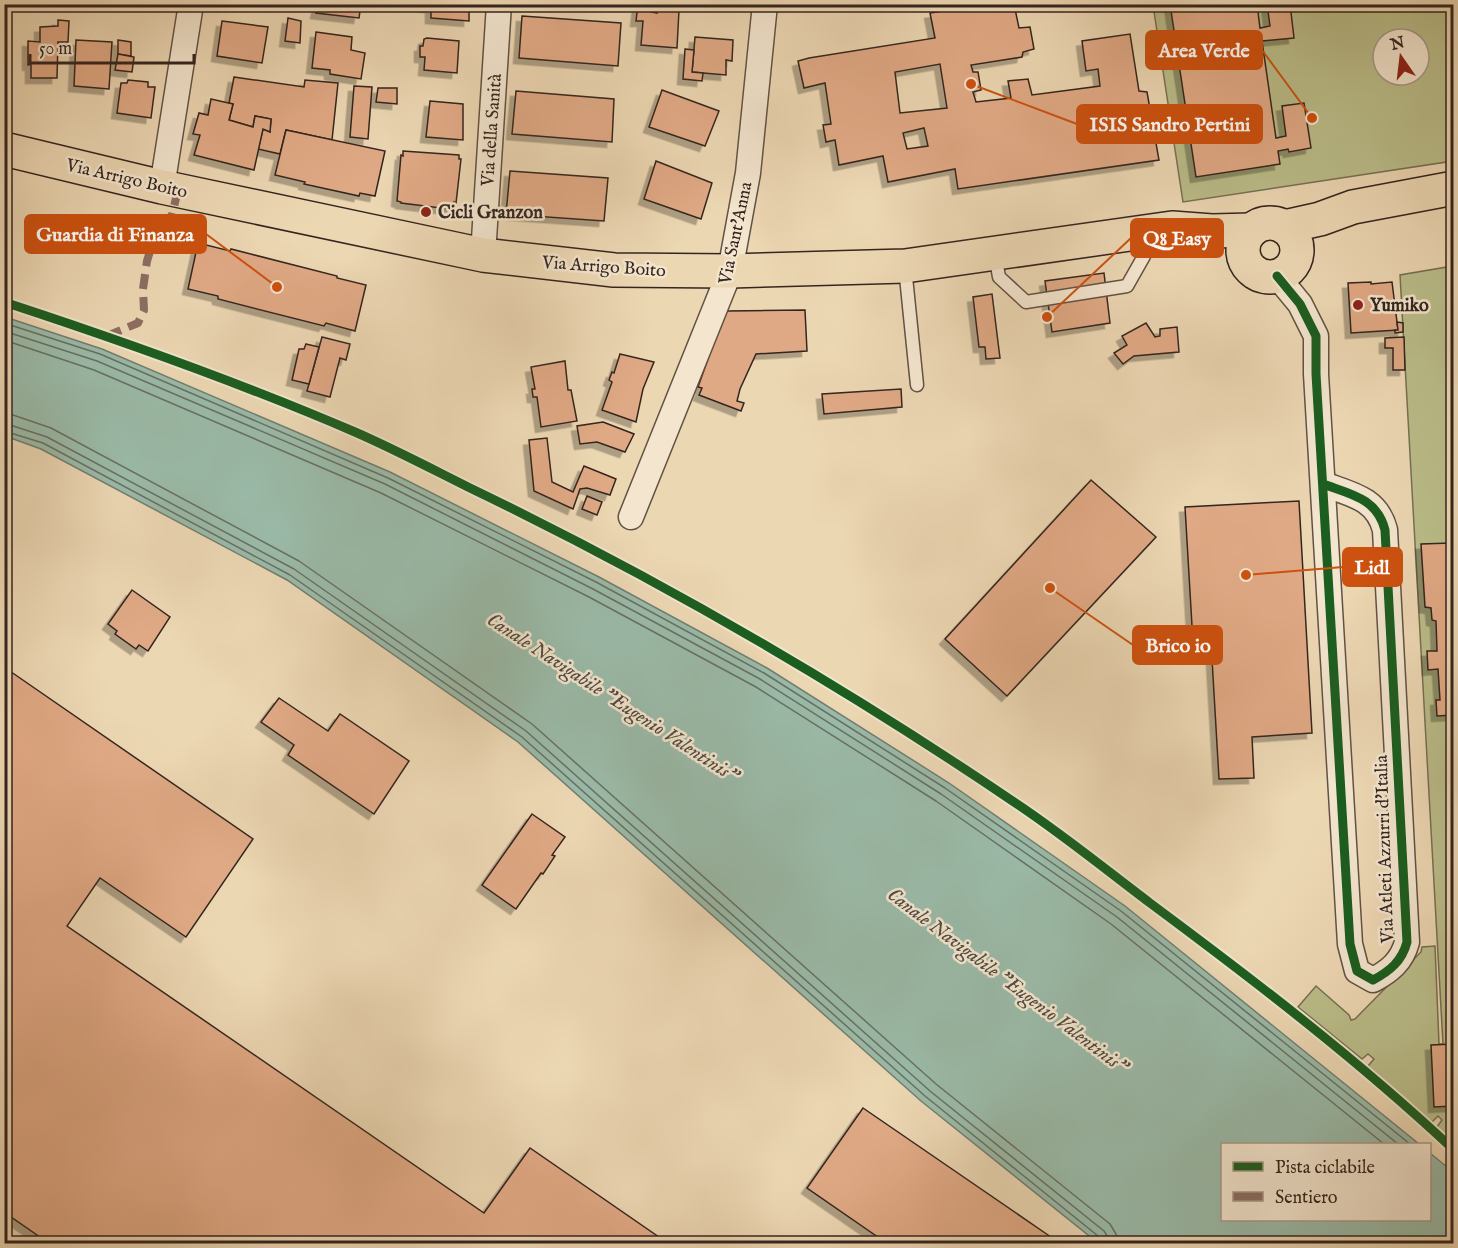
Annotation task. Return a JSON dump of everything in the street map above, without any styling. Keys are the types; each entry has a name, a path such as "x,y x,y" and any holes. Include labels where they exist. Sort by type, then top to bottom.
{"main road":[{"name":"Via Arrigo Boito","path":"4,149 162,187 483,255 614,270 730,271 905,266 1172,228 1212,231 1248,238 1267,223 1287,252"},
{"path":"1248,238 1246,262 1252,270 1268,276 1287,252 1320,219 1353,207 1454,188"}],"street":[{"path":"162,187 191,4"},
{"name":"Via della Sanità","path":"483,255 499,4"},
{"name":"Via Sant'Anna","path":"631,517 730,271 748,173 765,4"},
{"name":"Via Atleti Azzurri d'Italia","path":"1287,252 1300,304 1316,336 1323,484 1350,944 1357,971 1373,980 1386,973 1403,956 1407,942 1385,530 1382,517 1374,506 1358,497 1323,484"}],"lane":[{"path":"995,253 999,277 1026,302 1127,286 1144,256 1141,232"},
{"path":"905,266 917,385"}],"green space":[{"path":"1153,5 1453,5 1453,161 1183,202"},
{"path":"1453,266 1453,1143 1437,1127 1442,1120 1438,1116 1432,1122 1368,1066 1374,1059 1368,1054 1362,1059 1298,1007 1316,986 1349,1015 1351,1020 1355,1019 1421,952 1422,947 1435,946 1439,1044 1443,1044 1400,275"}],"water":[{"name":"Canale Navigabile \"Eugenio Valentinis\"","path":"5,317 102,349 390,472 599,577 767,668 949,783 1125,906 1418,1143 1221,1143 1221,1221 1431,1221 1431,1154 1453,1172 1453,1243 1098,1243 921,1101 518,742 287,580 41,449 5,436"}],"building":[{"path":"318,4 361,4 359,18 316,13"},
{"path":"421,4 474,4 469,6 469,21 431,18 431,7 420,6"},
{"path":"638,4 652,4 651,12 657,13 657,7 679,10 677,48 641,45 643,21 636,21"},
{"path":"986,4 1014,4 1019,28 1030,27 1034,49 1023,52 1022,57 971,65 973,72 978,72 981,90 973,92 976,102 1011,98 1008,81 1028,79 1032,95 1100,86 1098,69 1086,71 1082,41 1130,34 1139,91 1147,92 1159,160 958,189 955,169 888,182 883,156 839,165 835,140 826,142 823,125 831,124 825,83 804,88 798,61 935,38 930,13","holes":["940,64 947,108 900,113 895,72","924,128 928,146 907,149 903,133"]},
{"path":"1170,4 1257,4 1260,28 1270,26 1267,4 1290,4 1294,38 1262,41 1276,138 1286,136 1282,106 1304,103 1311,148 1289,152 1288,149 1278,151 1280,164 1196,177"},
{"path":"522,16 621,23 618,66 519,58"},
{"path":"288,18 301,21 300,43 285,41"},
{"path":"58,20 69,21 68,42 58,42 57,78 31,78 31,64 28,65 28,41 40,42 40,27 58,26"},
{"path":"222,21 268,27 262,63 217,56"},
{"path":"316,32 352,37 351,50 365,53 361,79 330,74 330,70 312,68"},
{"path":"695,37 733,40 732,61 726,60 726,75 692,72"},
{"path":"424,39 459,41 457,73 424,70 425,57 420,57 420,46 423,46"},
{"path":"76,40 112,42 109,89 74,86"},
{"path":"118,40 131,42 131,56 118,54"},
{"path":"685,49 694,50 692,72 703,73 702,81 683,79"},
{"path":"118,54 134,57 132,72 115,70"},
{"path":"234,77 304,87 305,80 338,83 332,140 286,130 280,154 258,149 263,129 270,132 271,119 255,116 253,127 229,120 233,104 229,103"},
{"path":"128,80 148,82 148,87 155,87 151,118 117,113 121,83 127,83"},
{"path":"354,86 372,87 368,139 350,137"},
{"path":"378,88 397,88 397,104 376,102"},
{"path":"662,90 719,111 705,146 649,127"},
{"path":"516,91 614,99 612,142 512,134"},
{"path":"211,99 233,104 229,120 253,127 255,116 271,119 270,132 263,129 254,170 194,155 200,135 193,134 199,113 208,115"},
{"path":"430,101 463,104 463,140 426,137"},
{"path":"286,130 385,151 375,196 360,193 359,196 275,175"},
{"path":"403,151 459,155 461,159 454,207 449,206 449,209 397,201"},
{"path":"656,161 712,183 701,219 644,199"},
{"path":"510,171 608,178 604,221 506,214"},
{"path":"198,243 230,251 231,249 366,285 355,331 326,323 324,326 188,289"},
{"path":"1104,273 1110,323 1052,332 1045,281"},
{"path":"1371,282 1371,284 1392,282 1398,330 1351,333 1348,283"},
{"path":"992,294 1000,358 986,359 985,347 979,347 973,297"},
{"path":"805,310 807,351 756,354 740,389 737,401 744,403 741,411 699,395 702,388 698,387 725,311"},
{"path":"1397,322 1403,323 1403,332 1395,333 1395,330 1398,330"},
{"path":"1146,323 1155,337 1160,336 1160,329 1177,327 1179,352 1134,356 1123,364 1114,353 1127,345 1122,336"},
{"path":"322,337 350,344 346,360 340,358 330,397 307,391"},
{"path":"1404,337 1405,370 1393,370 1393,348 1385,348 1385,338"},
{"path":"306,344 319,347 309,384 292,380 299,349 304,349"},
{"path":"620,354 654,362 643,389 636,422 602,410 612,382 609,380 612,372 614,373"},
{"path":"565,361 568,390 571,390 577,421 541,427 537,397 533,397 532,389 535,389 531,367"},
{"path":"901,389 902,407 824,414 822,394"},
{"path":"603,422 634,434 625,452 597,442 580,444 577,426"},
{"path":"547,438 552,482 573,492 584,466 616,479 610,495 587,488 580,489 573,509 534,491 529,440"},
{"path":"1091,480 1156,537 1007,696 945,639"},
{"path":"587,496 602,502 597,515 582,509"},
{"path":"1299,501 1312,733 1252,737 1254,778 1219,779 1211,642 1193,643 1185,507"},
{"path":"1451,543 1454,582 1454,715 1437,716 1436,700 1440,700 1438,669 1428,670 1427,651 1437,651 1436,621 1432,620 1431,608 1425,607 1421,544"},
{"path":"132,590 170,617 148,651 139,645 136,649 115,634 117,631 108,624"},
{"path":"4,667 253,839 186,937 100,878 67,926 484,1213 530,1148 669,1244 50,1244 4,1212"},
{"path":"279,698 328,731 340,714 409,761 374,814 288,755 294,745 261,722"},
{"path":"532,814 565,837 552,855 555,856 543,874 541,873 516,909 482,885"},
{"path":"1454,1044 1454,1106 1434,1107 1431,1045"},
{"path":"863,1108 1061,1244 888,1244 807,1188"}],"marked path":[{"path":"107,336 138,323 144,310 143,289 147,261 156,232 172,215 178,190"}],"cycle path":[{"path":"1277,276 1300,304 1316,336 1316,374 1350,944 1357,971 1373,980 1394,965 1402,955 1407,942 1385,530 1381,519 1369,504 1323,484"},
{"path":"4,302 137,347 312,414 370,439 541,523 748,635 882,716 1049,826 1305,1022 1381,1084 1454,1150"}],"place":[{"name":"ISIS Sandro Pertini","path":"971,84"},
{"name":"Area Verde","path":"1312,118"},
{"name":"Cicli Granzon","path":"426,212"},
{"name":"Guardia di Finanza","path":"277,287"},
{"name":"Yumiko","path":"1358,305"},
{"name":"Q8 Easy","path":"1047,317"},
{"name":"Lidl","path":"1246,575"},
{"name":"Brico io","path":"1050,588"}]}
